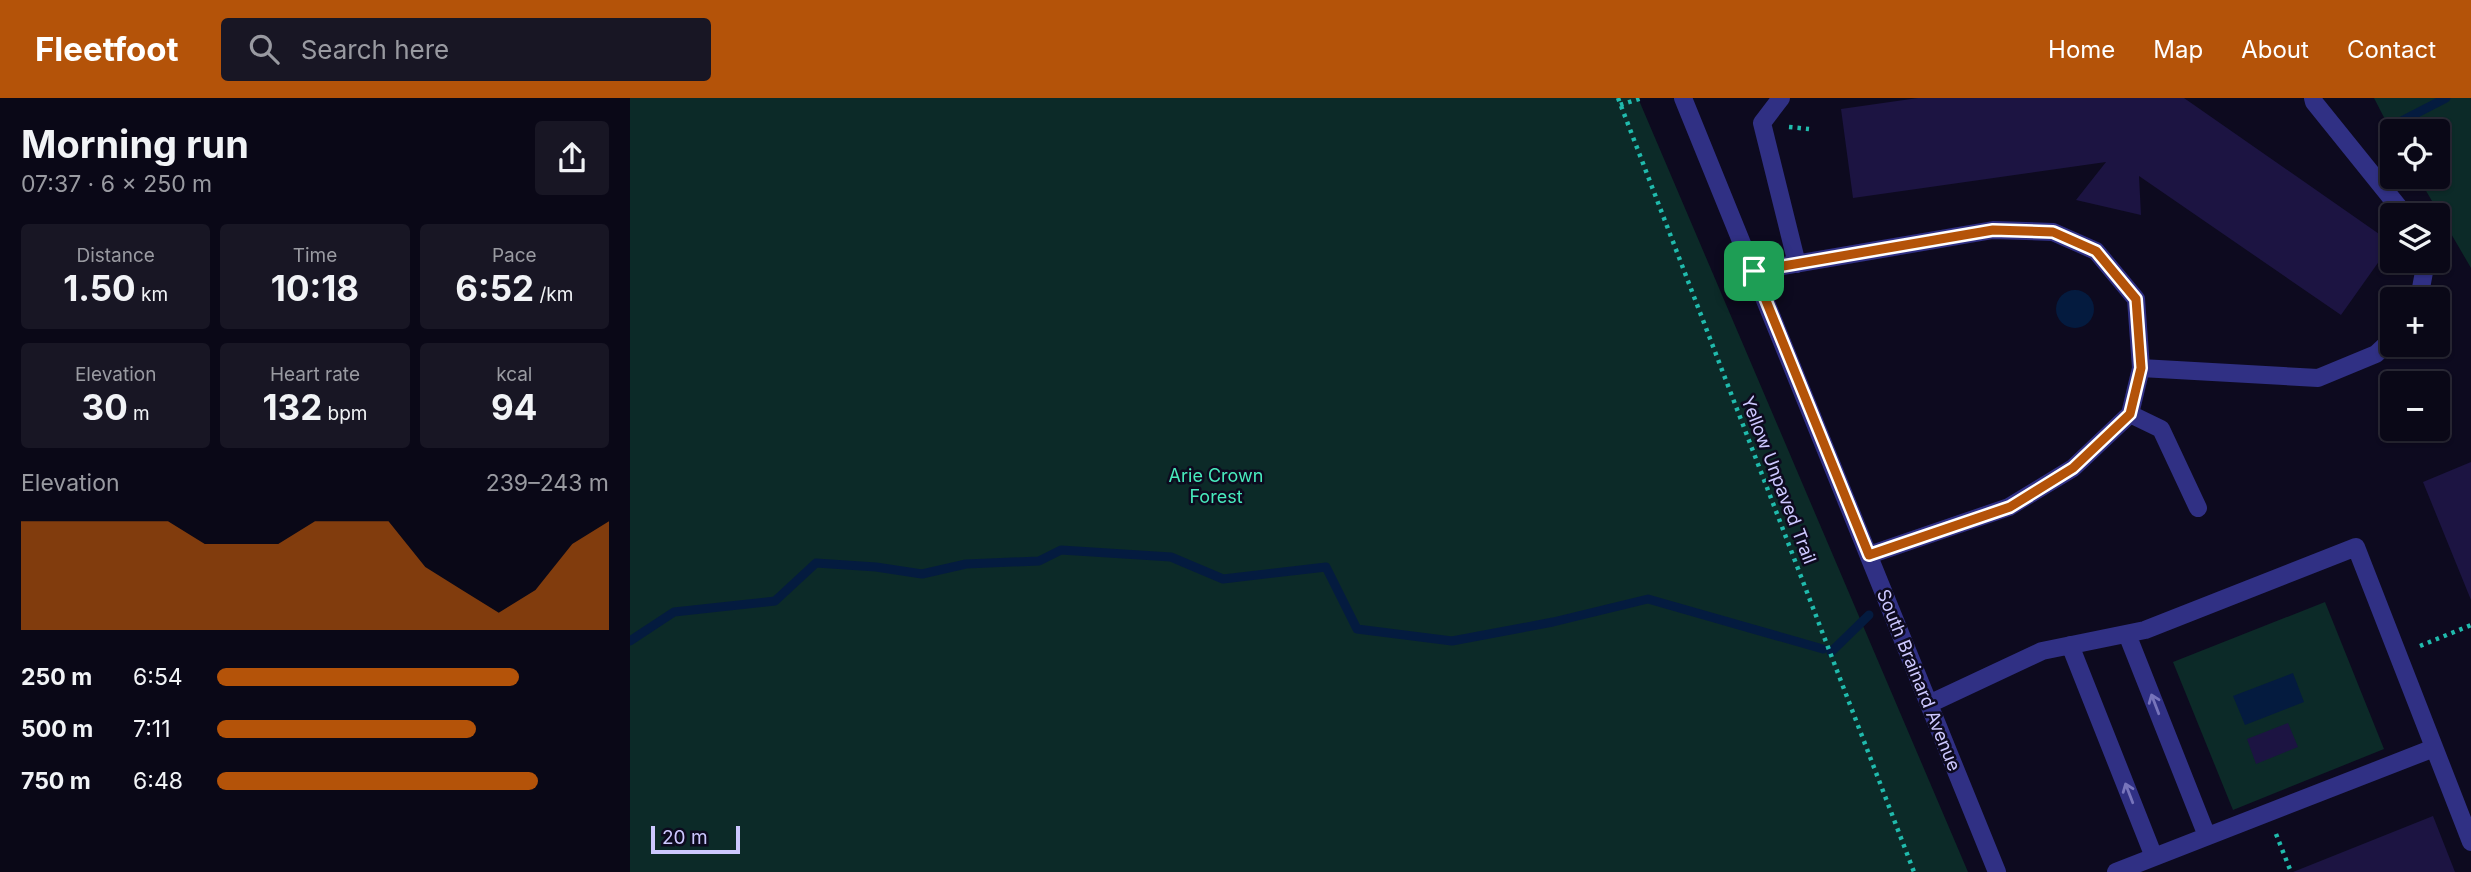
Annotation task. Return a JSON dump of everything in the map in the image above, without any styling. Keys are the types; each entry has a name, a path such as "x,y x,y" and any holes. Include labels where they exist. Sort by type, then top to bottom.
{"street":[{"name":"South Brainard Avenue","path":"1684,98 1997,872"},
{"path":"1781,98 1762,123 1797,264"},
{"path":"2313,98 2395,203"},
{"path":"1754,271 1993,230 2053,232 2096,251 2136,299 2141,368 2130,414 2073,468 2010,507 1869,555"},
{"path":"2141,368 2318,378 2380,350"},
{"path":"2130,414 2161,429 2198,508"},
{"path":"1929,704 2042,651 2145,630 2356,547 2471,841"},
{"path":"2127,634 2207,836"},
{"path":"2070,645 2154,857"},
{"path":"2116,872 2434,748"}],"path":[{"name":"Yellow Unpaved Trail","path":"1618,98 1914,872"},
{"path":"1620,105 1642,98"},
{"path":"2397,654 2471,625"},
{"path":"2268,812 2291,872"}],"green space":[{"name":"Arie Crown Forest","path":"630,98 1638,98 1968,872 630,872"},
{"path":"2374,98 2471,98 2471,268 2450,232 2450,203 2433,203 2425,189 2450,189 2450,119 2385,119"},
{"path":"2325,602 2384,749 2233,810 2173,662"}],"water":[{"path":"2075,290 2089,295 2094,309 2089,323 2075,328 2061,323 2056,309 2061,295"},
{"path":"2293,673 2304,702 2245,725 2233,696"}],"building":[{"path":"1918,98 2184,98 2380,235 2380,260 2341,315 2139,176 2141,215 2076,200 2106,162 1853,198 1841,109"},
{"path":"2471,462 2471,600 2423,482"},
{"path":"2288,723 2298,747 2256,764 2247,739"},
{"path":"2433,816 2455,872 2293,872"}],"waterway":[{"path":"2405,119 2446,98"},
{"path":"630,641 674,612 775,601 816,563 876,567 922,574 966,564 1039,561 1061,550 1171,557 1223,579 1326,567 1357,629 1452,641 1553,622 1648,599 1823,649"},
{"path":"1831,652 1869,615"}],"route":[{"path":"1993,230 2053,232 2096,251 2136,299 2141,368 2130,414 2073,468 2010,507 1869,555 1754,271 1993,230"}]}
